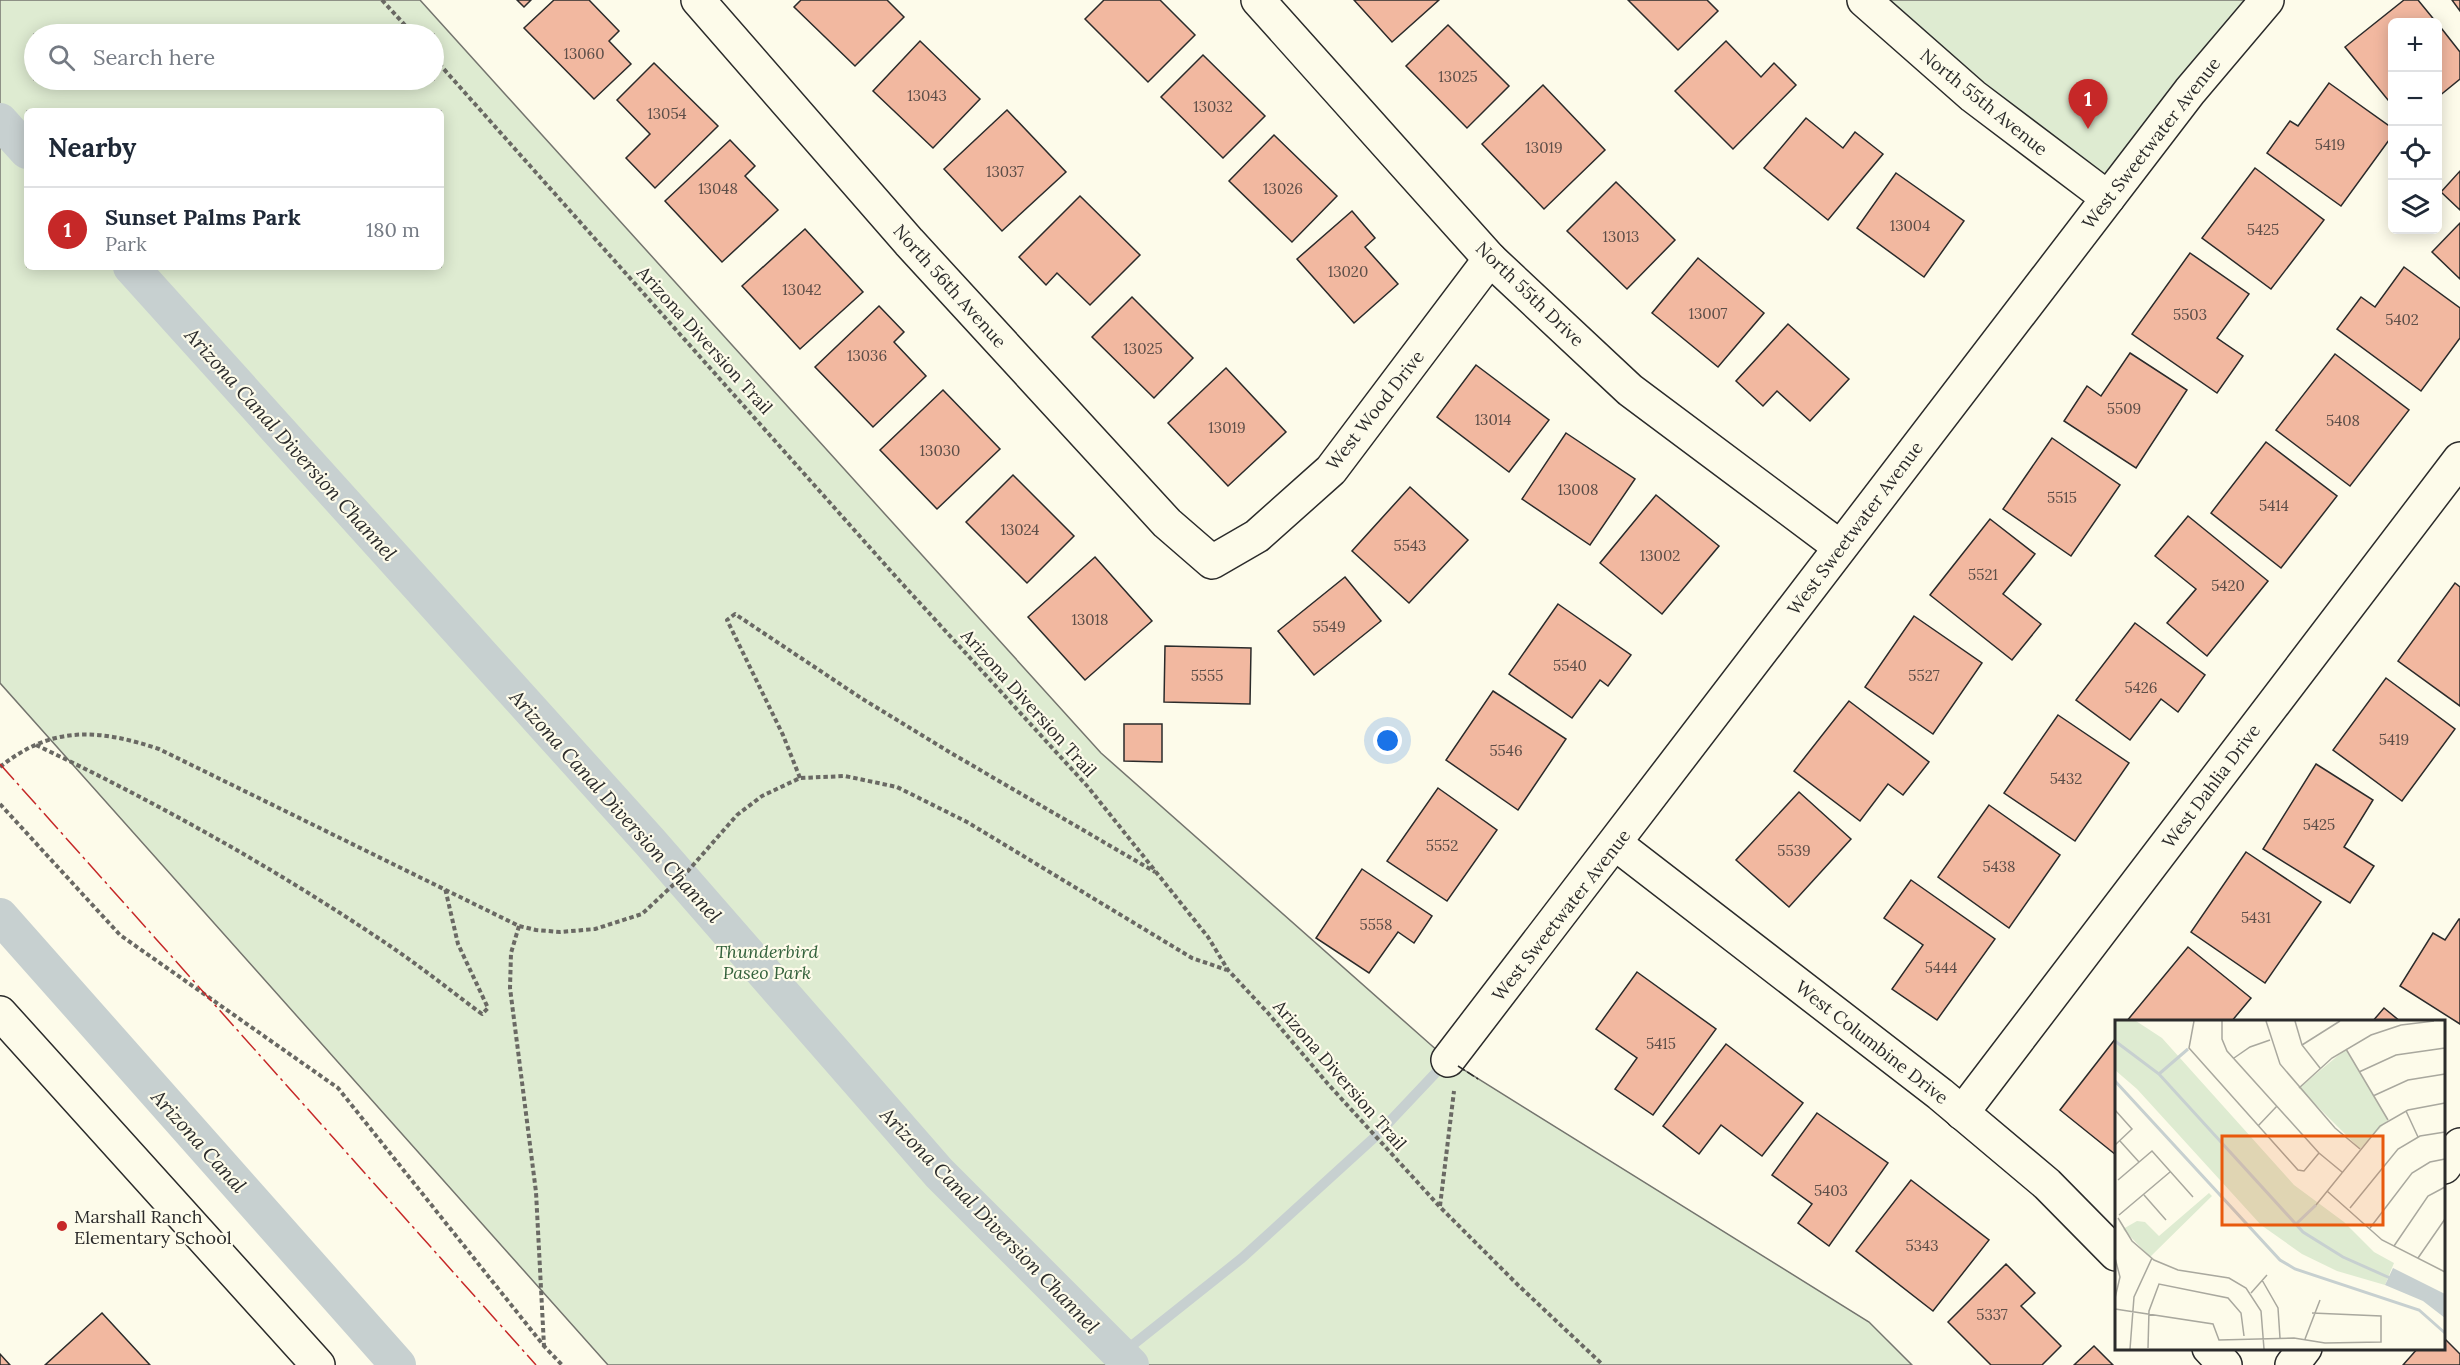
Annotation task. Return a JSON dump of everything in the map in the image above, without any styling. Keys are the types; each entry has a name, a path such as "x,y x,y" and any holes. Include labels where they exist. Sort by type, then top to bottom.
{"street":[{"name":"North 56th Avenue","path":"698,0 909,242 1167,523 1212,562"},
{"name":"North 55th Drive","path":"1258,0 1490,259 1630,390 1840,547"},
{"name":"North 55th Avenue","path":"1864,0 1973,96 2108,198"},
{"name":"West Sweetwater Avenue","path":"1454,1053 2190,91 2267,0"},
{"name":"West Wood Drive","path":"1212,562 1257,536 1331,470 1490,259"},
{"name":"West Dahlia Drive","path":"1962,1113 2460,459"},
{"name":"West Columbine Drive","path":"1616,844 1962,1113 2047,1184 2115,1253"},
{"path":"0,1013 318,1365"},
{"path":"2445,1166 2460,1145"},
{"path":"2211,1350 2225,1365"},
{"path":"2292,1365 2303,1350"}],"path":[{"path":"382,0 404,24"},
{"name":"Arizona Diversion Trail","path":"444,69 897,578 1088,787 1208,937 1228,970 1328,1084 1440,1207 1518,1286 1603,1365"},
{"path":"800,778 783,735 727,620 735,614 861,698 1157,873"},
{"path":"0,767 35,745 79,733 121,736 159,749 519,926 560,932 595,929 642,914 687,872 737,815 762,796 800,778 845,776 897,787 967,822 1192,958 1228,970"},
{"path":"35,745 101,776 262,866 391,947 482,1014 488,1008 458,944 445,888"},
{"path":"0,804 120,935 338,1088 544,1346 562,1365"},
{"path":"519,926 511,953 510,988 536,1192 544,1346"},
{"path":"1440,1207 1454,1053"}],"green space":[{"name":"Thunderbird Paseo Park","path":"0,0 420,0 442,24 24,24 24,90 444,90 444,27 1101,753 1448,1060 1869,1322 1912,1365 608,1365 0,683"},
{"path":"1864,0 2267,0 2108,198"}],"building":[{"path":"517,0 531,0 524,7"},
{"path":"554,0 589,0 619,31 609,41 631,64 594,99 524,28"},
{"path":"801,0 887,0 904,17 855,66 794,7"},
{"path":"1104,0 1160,0 1195,35 1148,82 1085,19"},
{"path":"1354,0 1439,0 1392,42"},
{"path":"1628,0 1707,0 1718,11 1678,50"},
{"path":"2404,0 2418,0 2433,18 2388,18 2388,100 2345,47"},
{"path":"2452,0 2460,0 2460,11"},
{"path":"1448,25 1509,86 1467,128 1406,66"},
{"path":"2442,29 2460,52 2460,79 2442,94"},
{"path":"920,41 980,99 933,148 873,91"},
{"path":"1726,41 1761,77 1774,63 1796,85 1733,149 1675,91"},
{"path":"1203,55 1265,116 1223,158 1161,97"},
{"path":"654,63 718,126 655,188 626,158 650,134 617,100"},
{"path":"2329,83 2388,125 2388,141 2341,206 2267,153 2290,121 2298,126"},
{"path":"1543,85 1605,150 1544,209 1482,144"},
{"path":"1007,110 1066,172 1002,231 944,169"},
{"path":"1806,118 1843,148 1855,132 1883,154 1828,220 1764,168"},
{"path":"1274,135 1337,196 1292,242 1229,181"},
{"path":"730,140 755,166 745,176 778,210 722,262 665,201"},
{"path":"2255,168 2324,220 2271,289 2202,238"},
{"path":"2460,171 2460,210 2442,191"},
{"path":"1896,173 1964,221 1924,277 1857,228"},
{"path":"1616,182 1675,240 1627,289 1567,231"},
{"path":"1080,196 1140,255 1090,305 1057,273 1046,285 1019,257"},
{"path":"1352,211 1375,238 1365,247 1398,284 1354,323 1297,259"},
{"path":"2460,223 2460,279 2432,252"},
{"path":"805,229 863,292 800,349 742,286"},
{"path":"2190,253 2249,294 2217,338 2243,356 2217,393 2132,334"},
{"path":"1698,258 1764,313 1718,367 1652,313"},
{"path":"2404,267 2460,308 2460,338 2421,391 2337,329 2361,297 2375,307"},
{"path":"1132,297 1193,358 1154,398 1092,337"},
{"path":"879,306 904,332 894,342 926,376 873,427 815,367"},
{"path":"1788,324 1849,379 1810,421 1777,391 1763,406 1736,381"},
{"path":"2130,353 2187,390 2136,468 2064,421 2087,386 2101,396"},
{"path":"2335,354 2409,410 2350,486 2276,430"},
{"path":"1476,365 1549,420 1509,472 1437,417"},
{"path":"1226,368 1286,432 1228,486 1168,423"},
{"path":"943,390 1000,449 937,509 880,450"},
{"path":"1566,433 1635,479 1590,545 1522,499"},
{"path":"2052,438 2120,485 2071,556 2003,509"},
{"path":"2266,442 2337,496 2281,568 2211,513"},
{"path":"1013,475 1074,536 1027,583 966,522"},
{"path":"1410,487 1468,540 1409,603 1352,551"},
{"path":"1656,495 1719,546 1662,614 1600,563"},
{"path":"2188,516 2268,581 2207,656 2167,623 2196,589 2155,556"},
{"path":"1990,519 2035,554 2003,594 2041,624 2012,660 1930,595"},
{"path":"1095,557 1152,621 1085,680 1028,617"},
{"path":"1345,577 1381,621 1314,675 1278,631"},
{"path":"2455,583 2460,587 2460,706 2398,661"},
{"path":"1558,604 1631,655 1608,686 1600,680 1572,718 1509,674"},
{"path":"1914,616 1982,663 1933,734 1865,687"},
{"path":"2135,623 2205,675 2178,712 2161,699 2130,740 2076,700"},
{"path":"1165,646 1251,648 1250,704 1164,702"},
{"path":"2386,678 2455,729 2402,801 2333,750"},
{"path":"1493,691 1566,739 1518,810 1446,760"},
{"path":"1849,701 1929,762 1903,795 1888,784 1860,821 1794,771"},
{"path":"2058,715 2129,763 2075,841 2004,793"},
{"path":"1124,724 1162,724 1162,762 1124,761"},
{"path":"2316,764 2373,800 2344,847 2374,866 2350,903 2263,849"},
{"path":"1438,788 1497,830 1447,901 1387,861"},
{"path":"1799,792 1851,839 1789,907 1736,860"},
{"path":"1989,805 2060,855 2009,928 1938,877"},
{"path":"2246,852 2321,902 2265,983 2191,932"},
{"path":"1362,869 1432,916 1414,943 1398,932 1369,973 1316,938"},
{"path":"1911,880 1995,939 1937,1020 1892,989 1923,945 1884,918"},
{"path":"2459,919 2460,1024 2400,986 2433,933 2445,940"},
{"path":"2188,947 2251,998 2233,1020 2128,1020"},
{"path":"1637,972 1716,1029 1653,1115 1615,1089 1637,1058 1596,1029"},
{"path":"2384,1008 2399,1020 2374,1020"},
{"path":"2115,1039 2115,1154 2060,1110"},
{"path":"1726,1044 1803,1103 1762,1156 1721,1125 1699,1154 1663,1126"},
{"path":"1817,1113 1888,1163 1829,1246 1798,1223 1812,1204 1772,1175"},
{"path":"1911,1180 1989,1240 1933,1311 1856,1251"},
{"path":"2006,1264 2035,1293 2021,1306 2061,1346 2042,1365 1991,1365 1948,1322"},
{"path":"102,1313 150,1365 45,1365"},
{"path":"2445,1339 2460,1354 2460,1365 2403,1365 2416,1350 2445,1350"},
{"path":"2094,1346 2113,1365 2074,1365"},
{"path":"0,1354 10,1365 0,1365"}],"waterway":[{"name":"Arizona Canal Diversion Channel","path":"0,121 24,148"},
{"name":"Arizona Canal Diversion Channel","path":"134,270 650,842 939,1173 1131,1365"},
{"name":"Arizona Canal","path":"0,916 398,1365"},
{"path":"1120,1355 1242,1258 1376,1136 1445,1063"}],"fence":[{"path":"1458,1066 1478,1079"}],"power":[{"path":"0,764 536,1365"}],"place":[{"name":"Sunset Palms Park","path":"2088,129"},
{"name":"Marshall Ranch Elementary School","path":"62,1226"}]}
